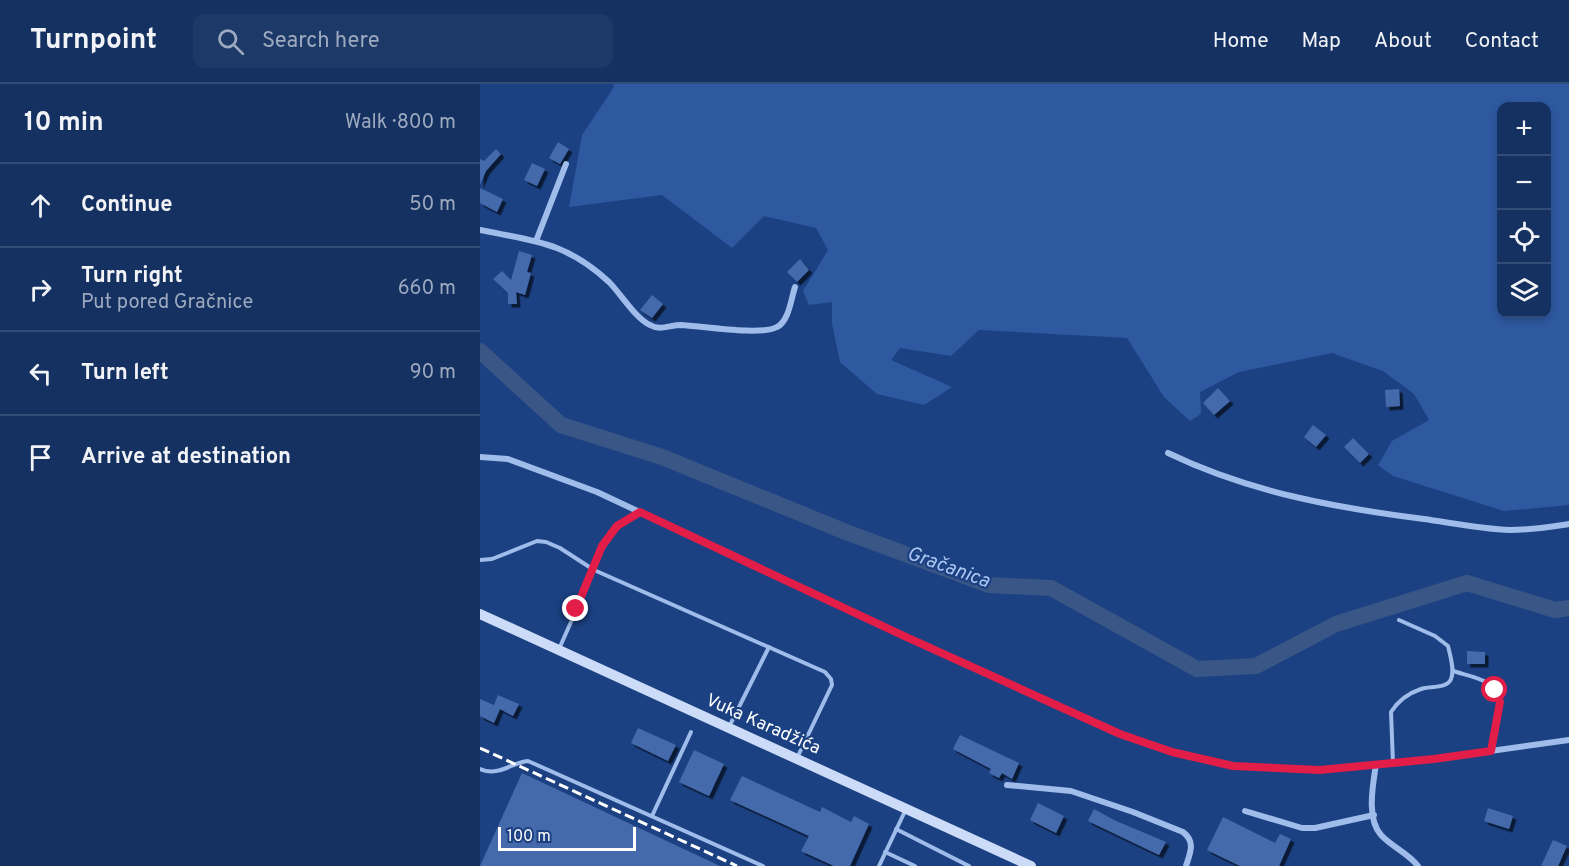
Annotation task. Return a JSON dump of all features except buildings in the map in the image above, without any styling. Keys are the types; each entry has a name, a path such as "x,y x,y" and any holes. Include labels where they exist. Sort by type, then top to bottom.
{"street":[{"path":"536,241 566,164"},
{"path":"480,230 552,245 572,254 592,267 623,297 642,320 657,328 678,325 759,331 775,328 782,324 786,316 795,287"},
{"path":"1168,453 1200,468 1256,488 1330,506 1508,530 1536,530 1569,524"},
{"path":"480,457 519,462 597,492 1120,734 1172,752 1233,766 1320,770 1569,740"},
{"name":"Vuka Karadžića","path":"480,614 906,808 1016,863 1031,866"},
{"path":"1376,764 1372,794 1375,824 1381,835 1410,856 1418,866"},
{"path":"1007,785 1071,791 1183,832 1188,836 1192,849 1186,864 1195,866"},
{"path":"1245,811 1302,828 1314,828 1374,816"}],"lane":[{"path":"558,650 594,570 602,546 617,526 640,512"},
{"path":"480,560 492,559 537,541 546,542 560,548 594,570 825,672 831,679 829,693 797,758"},
{"path":"1393,763 1391,712 1403,698 1421,689 1445,685 1452,679 1453,671 1448,646 1436,636 1399,620"},
{"path":"728,727 769,647"},
{"path":"1453,671 1490,683 1499,696 1500,702 1491,751"},
{"path":"652,816 691,732"},
{"path":"480,769 493,772 502,771 519,762 528,761 763,866"},
{"path":"879,866 906,808"},
{"path":"896,830 969,866"},
{"path":"885,852 915,866"}],"shaded area":[{"path":"613,84 1569,84 1569,505 1504,511 1393,476 1378,465 1392,441 1429,420 1414,394 1383,371 1332,353 1239,372 1200,392 1201,414 1190,421 1164,397 1127,338 979,330 951,356 900,348 891,360 952,387 924,405 877,394 840,362 832,324 832,302 809,305 803,291 828,250 816,228 764,216 732,248 662,195 569,207 582,135 614,87"}],"waterway":[{"name":"Gračanica","path":"480,351 561,425 662,457 846,532 989,585 1051,588 1197,669 1256,666 1336,624 1467,583 1555,610 1569,608"}],"railway":[{"path":"480,748 737,866"}],"route":[{"path":"576,609 602,546 617,526 640,512 1120,734 1172,752 1233,766 1320,770 1491,751 1500,702 1495,690"}]}
